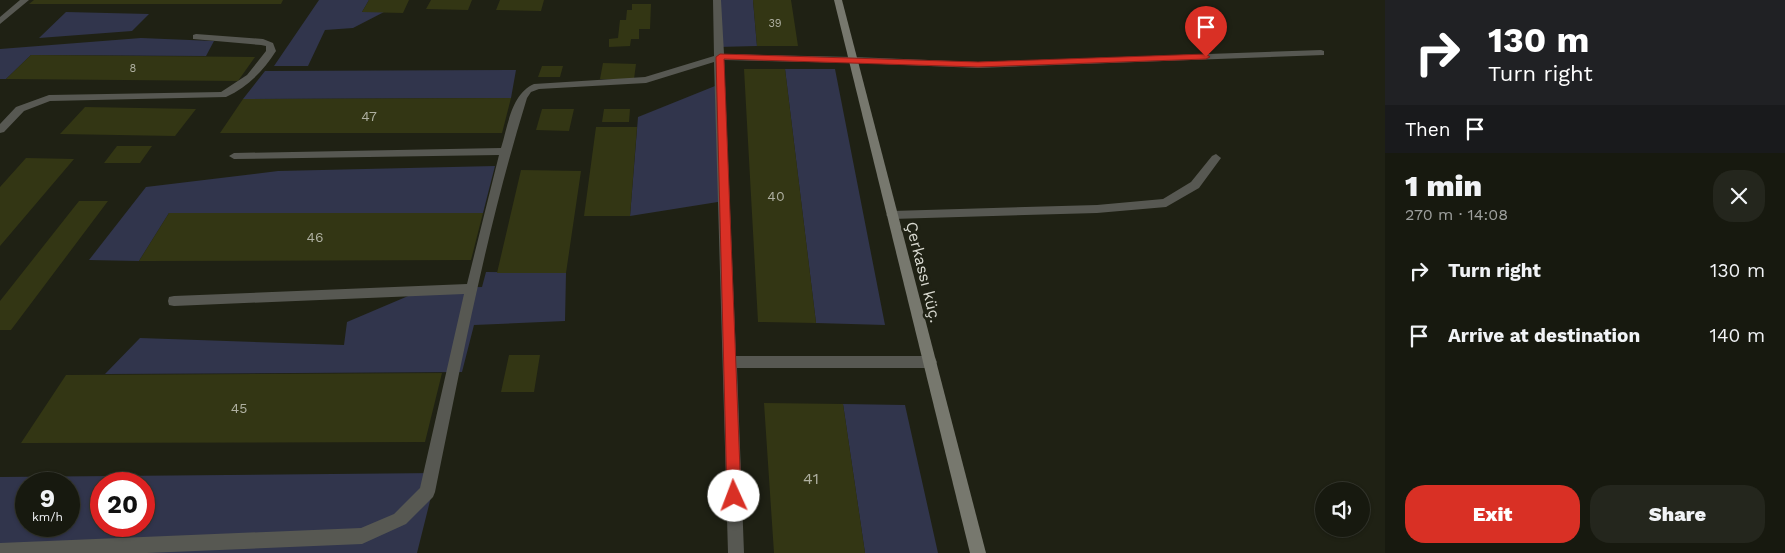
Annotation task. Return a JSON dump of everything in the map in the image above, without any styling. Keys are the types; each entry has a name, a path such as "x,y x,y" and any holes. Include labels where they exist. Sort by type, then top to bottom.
{"street":[{"path":"0,21 25,0"},
{"path":"717,0 736,553"},
{"name":"Çerkassı küç.","path":"838,0 978,553"},
{"path":"0,130 20,109 49,98 223,94 239,88 267,58 271,51 270,45 263,42 196,37"},
{"path":"0,551 362,536 400,519 427,492 456,354 505,151 522,98 528,90 538,86 646,80 720,57 978,64 1320,53"},
{"path":"234,156 505,151"},
{"path":"892,215 1097,210 1166,203 1195,186 1216,158"},
{"path":"174,301 472,289"},
{"path":"730,362 930,362"}],"shaded area":[{"path":"319,0 369,0 362,12 384,12 353,28 325,30 308,66 274,66"},
{"path":"717,0 753,0 757,46 718,47"},
{"path":"66,12 149,14 132,31 39,38"},
{"path":"141,38 214,41 206,56 31,55 6,79 0,79 0,49"},
{"path":"785,69 835,69 885,325 816,323"},
{"path":"516,70 511,98 243,99 265,71"},
{"path":"720,84 724,201 630,216 638,117"},
{"path":"495,166 483,213 169,213 139,261 89,260 146,187 278,171"},
{"path":"486,272 566,273 565,321 474,325 462,372 105,374 140,338 344,345 347,322 427,288 482,287"},
{"path":"843,404 905,405 938,553 865,553"},
{"path":"437,473 417,553 0,553 0,477 15,477 15,537 80,537 80,476 90,476 90,537 155,537 155,476"}],"building":[{"path":"34,0 283,0 281,4 29,4"},
{"path":"369,0 409,0 403,13 362,12"},
{"path":"431,0 472,0 468,10 426,9"},
{"path":"500,0 544,0 541,11 496,10"},
{"path":"753,0 791,0 798,46 757,46"},
{"path":"632,4 651,4 650,29 639,29 639,39 631,39 630,46 609,47 609,39 618,38 620,20 626,20 627,10 632,10"},
{"path":"31,55 255,57 238,81 6,79"},
{"path":"603,63 636,64 634,79 600,79"},
{"path":"542,66 563,66 560,77 538,77"},
{"path":"744,69 785,69 816,323 758,322"},
{"path":"511,98 502,133 220,133 243,99"},
{"path":"85,107 196,109 175,136 60,134"},
{"path":"542,109 574,109 569,131 536,130"},
{"path":"604,109 630,109 629,122 602,122"},
{"path":"596,127 637,127 630,216 584,216"},
{"path":"117,146 152,146 140,163 104,163"},
{"path":"26,158 74,159 0,246 0,187"},
{"path":"521,170 581,171 566,273 497,273"},
{"path":"79,201 108,201 11,330 0,330 0,301"},
{"path":"169,213 483,213 471,260 139,261"},
{"path":"509,355 540,355 534,392 501,392"},
{"path":"442,373 425,442 21,443 66,375"},
{"path":"764,403 843,404 865,553 774,553"}],"route":[{"path":"734,496 720,57 978,64 1206,57"}]}
